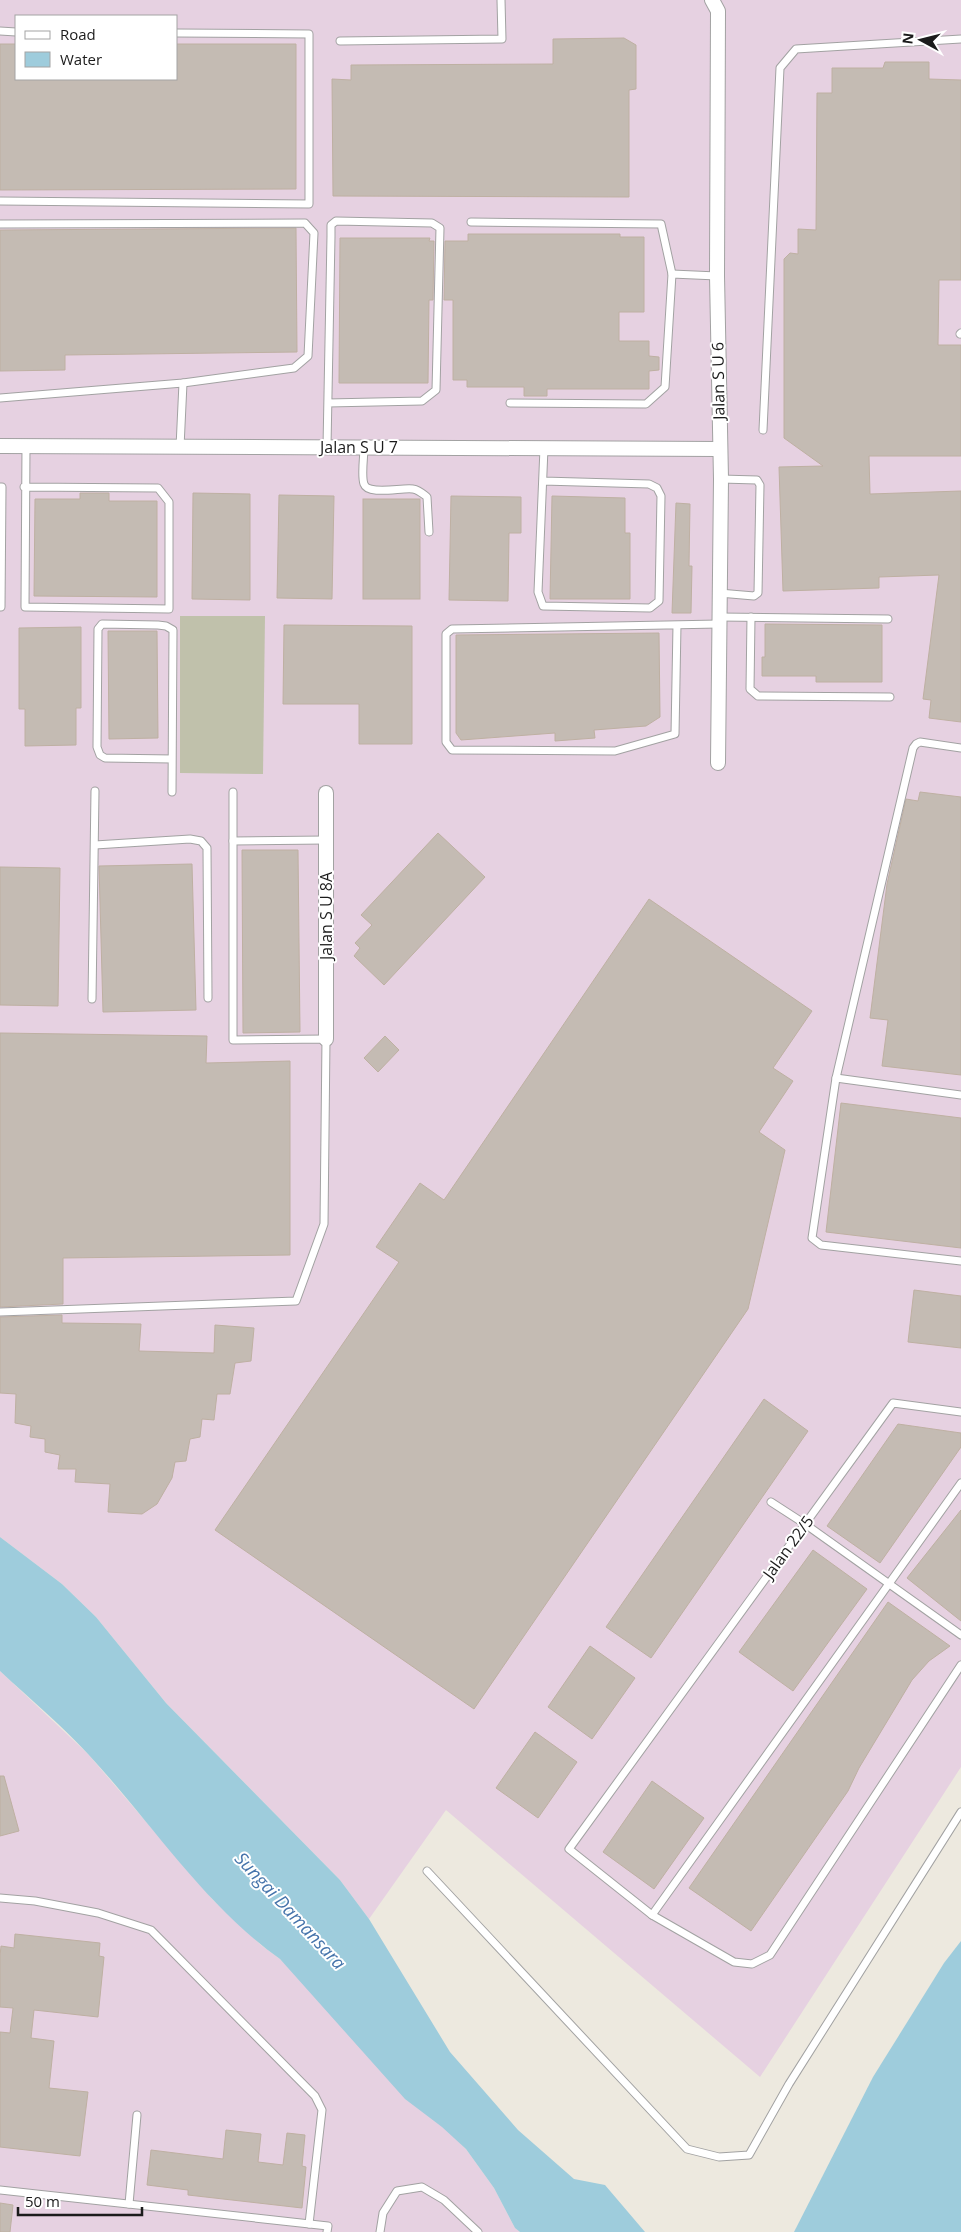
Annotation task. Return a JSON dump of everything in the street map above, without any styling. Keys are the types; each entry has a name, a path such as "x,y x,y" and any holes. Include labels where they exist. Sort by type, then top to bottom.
{"street":[{"name":"Jalan S U 6","path":"712,0 718,11 717,276 721,479 718,763"},
{"name":"Jalan S U 7","path":"0,446 719,449"},
{"name":"Jalan S U 8A","path":"326,793 326,1039"}],"lane":[{"path":"340,41 502,39 501,0"},
{"path":"0,31 15,32"},
{"path":"0,201 309,204 309,34 178,33"},
{"path":"764,430 780,68 796,50 961,39"},
{"path":"327,447 332,225 336,221 432,223 440,228 436,390 422,401 328,403"},
{"path":"471,222 661,224 672,274 665,387 646,404 510,403"},
{"path":"0,224 305,223 314,233 308,356 294,368 183,383 0,398"},
{"path":"672,274 717,276"},
{"path":"180,447 183,383"},
{"path":"24,487 158,488 169,502 169,609 25,607 24,487 26,446"},
{"path":"364,448 364,483 367,488 375,490 413,489 420,492 427,498 429,532"},
{"path":"543,481 649,484 657,488 661,496 658,601 650,608 543,606 538,592 544,448"},
{"path":"719,593 754,596 758,593 760,485 757,480 721,479"},
{"path":"0,488 2,488 1,607"},
{"path":"751,618 750,689 758,696 890,696"},
{"path":"677,625 675,734 616,751 452,750 446,742 446,634 452,629 677,625 751,618 888,619"},
{"path":"172,759 105,758 100,755 97,747 98,629 102,624 158,625 166,626 173,630 172,792"},
{"path":"961,748 920,742 913,748 836,1078 812,1238 821,1244 961,1262"},
{"path":"92,999 95,791"},
{"path":"0,1312 296,1302 324,1224 326,1039 232,1040 233,792"},
{"path":"94,845 190,839 201,841 206,848 208,998"},
{"path":"233,841 326,840"},
{"path":"836,1078 961,1095"},
{"name":"Jalan 22/5","path":"652,1915 569,1849 893,1403 961,1412"},
{"path":"961,1483 652,1915 734,1962 752,1964 770,1955 961,1665"},
{"path":"771,1502 961,1635"},
{"path":"427,1871 687,2149 719,2157 749,2155 789,2084 961,1812"},
{"path":"0,1898 35,1901 98,1913 151,1930 315,2096 322,2110 309,2224"},
{"path":"129,2204 137,2115"},
{"path":"380,2232 383,2213 397,2191 422,2187 444,2200 478,2232"},
{"path":"0,2190 328,2226 327,2232"}],"shaded area":[{"path":"0,0 961,0 961,1767 760,2077 446,1810 369,1919 340,1880 166,1703 96,1617 62,1584 0,1537"},
{"path":"180,616 265,616 263,774 180,773"},
{"path":"0,1671 88,1754 213,1900 261,1945 280,1959 466,2149 494,2188 515,2228 520,2232 0,2232"}],"water":[{"name":"Sungai Damansara","path":"0,1537 62,1584 96,1617 166,1703 340,1880 369,1919 450,2052 518,2130 574,2179 605,2185 645,2232 520,2232 515,2228 494,2188 466,2149 442,2127 405,2099 280,1959 252,1937 202,1888 88,1754 0,1671"},
{"path":"961,1941 961,2232 794,2232 873,2077 944,1963"}],"building":[{"path":"624,38 636,45 636,89 629,90 629,197 333,196 332,79 351,80 351,65 553,64 553,39"},
{"path":"0,44 15,44 15,80 178,80 178,44 296,44 296,189 0,190"},
{"path":"885,62 929,62 929,79 961,80 961,280 939,280 938,345 961,345 961,456 869,456 870,494 961,491 961,722 929,718 931,700 923,699 939,575 879,577 879,588 783,591 779,467 823,466 784,438 784,259 790,253 798,254 798,229 816,230 817,93 832,93 832,68 883,68"},
{"path":"296,228 297,352 65,355 65,370 0,371 0,230"},
{"path":"468,234 620,234 620,237 644,237 644,312 619,312 619,341 649,341 649,356 659,357 659,370 649,371 649,389 547,389 547,396 524,396 524,387 467,387 467,380 453,380 453,300 444,300 445,241 468,241"},
{"path":"340,238 430,238 429,241 434,241 433,300 429,300 428,383 339,383"},
{"path":"80,493 109,493 109,501 157,501 157,597 34,596 35,499 80,499"},
{"path":"193,493 250,494 250,600 192,599"},
{"path":"279,495 334,496 332,599 277,598"},
{"path":"451,496 521,497 521,533 509,533 508,601 449,600"},
{"path":"552,496 625,498 625,533 630,533 630,599 550,599"},
{"path":"363,499 420,499 420,599 363,599"},
{"path":"676,503 690,504 689,566 692,566 691,613 672,613"},
{"path":"765,624 882,625 882,682 816,682 816,676 762,676 762,657 765,657"},
{"path":"284,625 412,626 412,744 359,744 359,704 283,704"},
{"path":"81,627 81,708 76,708 76,745 25,746 25,709 19,709 19,628"},
{"path":"108,631 157,631 158,738 109,739"},
{"path":"659,633 660,717 646,726 594,730 595,738 555,741 555,733 461,740 456,733 456,635"},
{"path":"920,792 961,797 961,1075 882,1066 888,1020 870,1018 887,884 906,799 918,801"},
{"path":"438,833 485,877 384,985 354,956 360,948 355,943 372,925 361,915"},
{"path":"242,850 298,850 300,1032 243,1033"},
{"path":"192,864 196,1010 103,1012 99,866"},
{"path":"0,867 60,868 58,1006 0,1005"},
{"path":"649,899 812,1011 773,1068 793,1081 759,1132 785,1150 748,1309 474,1709 215,1530 399,1262 376,1247 420,1183 444,1200"},
{"path":"0,1033 207,1036 206,1063 290,1061 290,1255 63,1258 63,1304 0,1307"},
{"path":"385,1036 399,1050 378,1072 364,1058"},
{"path":"841,1103 961,1118 961,1248 826,1232"},
{"path":"914,1290 961,1296 961,1348 908,1342"},
{"path":"62,1315 62,1323 141,1324 139,1351 214,1353 215,1325 254,1328 251,1361 235,1363 230,1394 217,1394 214,1420 202,1419 200,1437 190,1439 186,1461 175,1462 172,1478 157,1504 142,1514 108,1512 110,1484 75,1482 76,1469 58,1469 60,1455 45,1452 45,1439 30,1437 31,1426 15,1423 16,1394 0,1393 0,1317"},
{"path":"764,1399 808,1431 651,1658 606,1627"},
{"path":"898,1424 961,1433 961,1447 880,1563 827,1526"},
{"path":"961,1510 961,1621 907,1578"},
{"path":"813,1550 867,1589 793,1691 739,1652"},
{"path":"888,1602 950,1646 929,1661 912,1680 859,1768 848,1791 751,1931 689,1888"},
{"path":"590,1646 635,1678 592,1739 548,1707"},
{"path":"535,1732 577,1762 538,1818 496,1788"},
{"path":"0,1776 4,1776 19,1831 0,1836"},
{"path":"652,1781 704,1818 654,1889 603,1852"},
{"path":"15,1934 100,1943 99,1956 104,1957 98,2017 34,2010 31,2038 54,2041 49,2088 88,2092 80,2156 0,2147 0,2032 10,2033 13,2008 0,2007 0,1956 1,1946 14,1948"},
{"path":"226,2130 261,2134 258,2162 283,2165 287,2133 305,2135 302,2166 306,2167 302,2208 188,2195 188,2190 147,2185 151,2150 223,2159"},
{"path":"0,2203 13,2205 10,2232 0,2232"}]}
